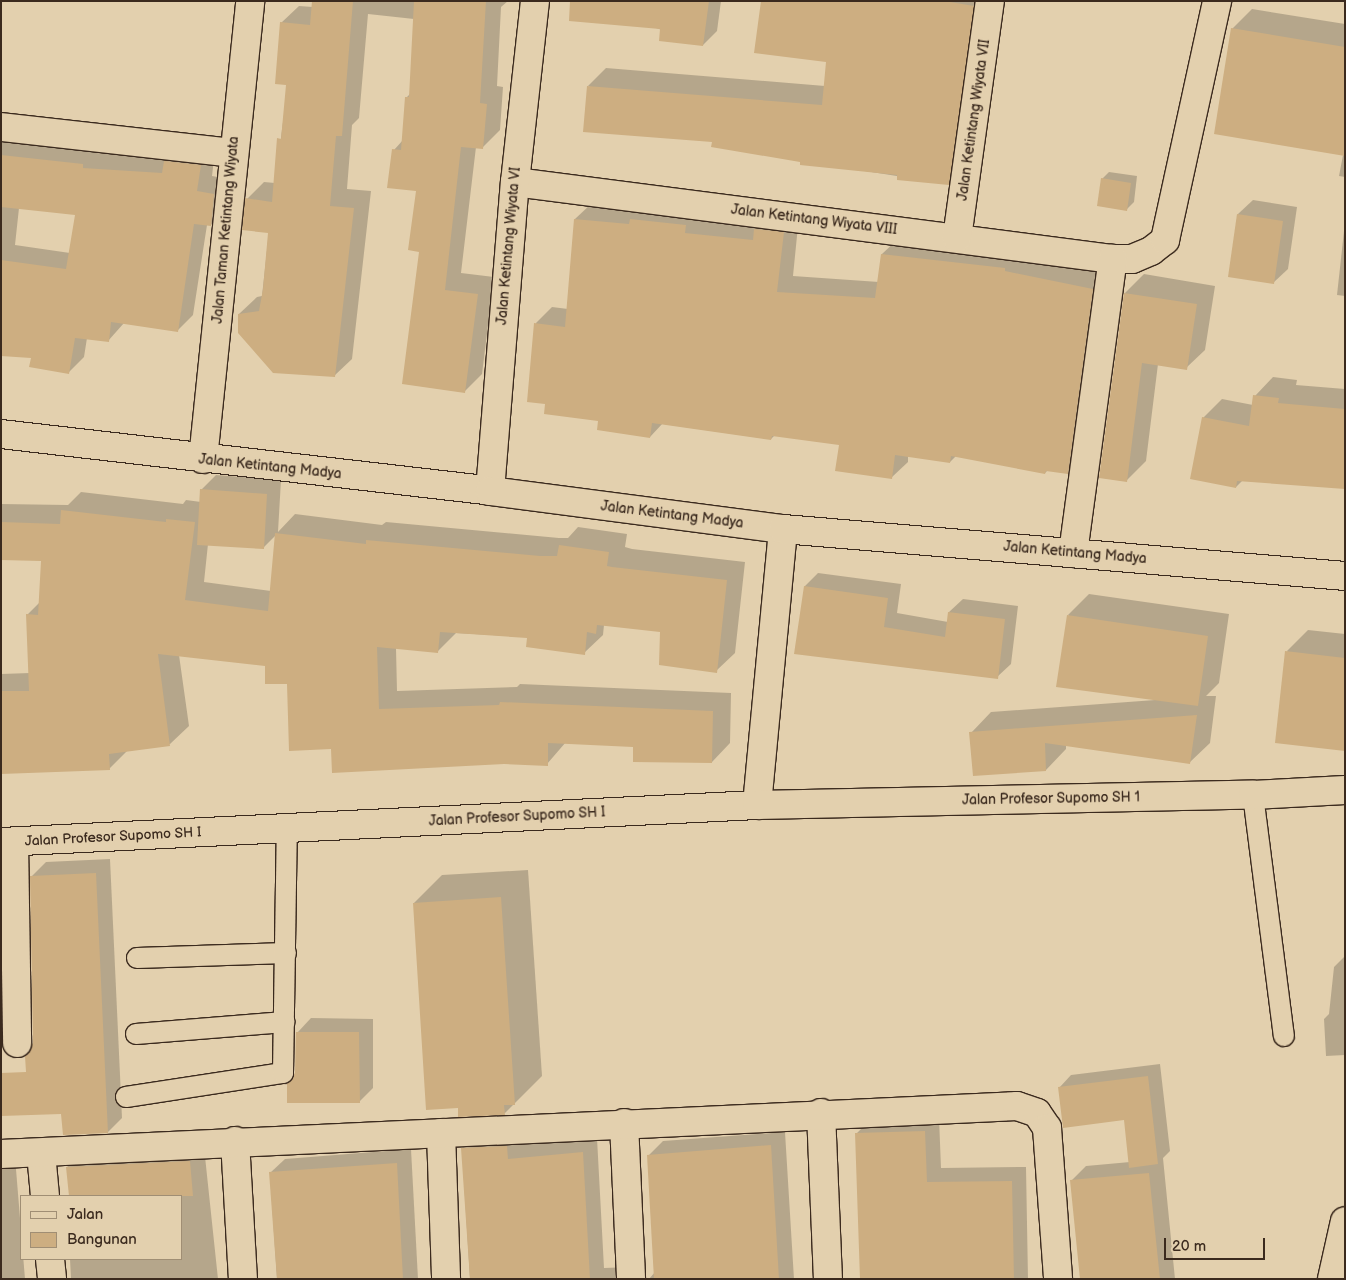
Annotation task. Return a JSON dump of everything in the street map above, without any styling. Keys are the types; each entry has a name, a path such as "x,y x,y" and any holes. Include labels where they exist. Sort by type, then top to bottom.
{"street":[{"name":"Jalan Taman Ketintang Wiyata","path":"203,459 232,154 250,1"},
{"name":"Jalan Ketintang Wiyata VI","path":"490,491 515,182 535,1"},
{"name":"Jalan Ketintang Wiyata VII","path":"957,238 990,1"},
{"name":"Jalan Ketintang Wiyata VIII","path":"515,182 1113,259 1132,259 1151,251 1166,240 1215,2"},
{"path":"1,127 232,154"},
{"path":"1073,553 1113,259"},
{"name":"Jalan Ketintang Madya","path":"1,434 490,491 783,530 1345,576"},
{"path":"757,805 783,530"},
{"name":"Jalan Profesor Supomo SH 1","path":"757,805 1253,795 1345,790"},
{"name":"Jalan Profesor Supomo SH I","path":"8,842 757,805"},
{"path":"8,842 17,1043"},
{"path":"1,1154 821,1113 1017,1106 1037,1113 1047,1128 1058,1279"},
{"path":"821,1113 828,1279"},
{"path":"624,1123 631,1279"},
{"path":"441,1132 446,1279"},
{"path":"234,1142 243,1279"},
{"path":"41,1153 45,1195"},
{"path":"1332,1279 1345,1221"},
{"path":"50,1260 52,1279"}],"lane":[{"path":"1253,795 1284,1036"},
{"path":"126,1097 278,1076 285,1066 287,828"},
{"path":"137,958 286,953"},
{"path":"136,1034 286,1022"}],"building":[{"path":"312,1 353,1 342,136 336,136 330,206 354,208 335,377 273,373 238,333 238,314 259,311 263,289 268,233 242,230 245,198 272,202 277,138 281,139 286,85 275,84 280,22 310,25"},
{"path":"414,1 486,1 480,103 487,104 483,149 461,147 445,290 478,294 465,393 402,384 419,252 408,250 416,191 387,188 392,149 401,150 405,97 409,97"},
{"path":"570,1 709,1 703,46 659,41 660,29 569,21"},
{"path":"761,1 944,1 974,6 949,185 897,180 897,175 800,165 800,162 711,147 712,142 583,132 587,86 822,105 826,62 754,53"},
{"path":"1231,28 1345,47 1345,156 1214,134"},
{"path":"1,155 83,164 83,168 162,173 164,161 201,165 197,191 214,194 211,226 194,224 178,332 111,322 109,342 75,338 69,374 29,367 31,358 1,356 1,260 66,269 75,215 1,207"},
{"path":"1101,178 1131,183 1127,211 1097,206"},
{"path":"1237,214 1283,221 1274,284 1228,277"},
{"path":"574,219 629,224 630,219 686,225 685,233 753,240 754,229 784,232 777,292 875,298 881,254 1005,268 1005,271 1093,289 1068,474 1046,471 1045,474 951,456 950,463 895,455 892,479 835,471 839,445 772,436 771,440 652,423 650,438 597,430 598,421 544,414 545,404 527,402 534,323 565,327"},
{"path":"1124,293 1197,304 1187,370 1142,363 1127,482 1099,478"},
{"path":"1253,395 1279,398 1278,403 1345,409 1345,489 1237,481 1236,488 1190,479 1202,417 1249,426"},
{"path":"200,489 267,494 264,549 197,545"},
{"path":"61,510 166,522 166,519 195,522 185,600 268,611 275,533 366,544 366,540 540,556 557,556 559,545 609,552 607,566 727,580 717,673 659,665 660,632 597,625 596,634 587,632 585,655 526,647 527,638 440,632 438,653 377,647 379,709 499,705 500,702 713,711 712,763 633,762 633,747 548,743 548,766 504,764 332,773 331,749 289,751 287,684 265,684 265,666 158,654 170,746 109,754 110,770 1,774 1,691 29,691 26,614 38,615 41,561 1,560 1,522 60,524"},
{"path":"804,586 888,598 884,627 945,637 948,612 1005,619 998,679 794,654"},
{"path":"1067,615 1208,636 1198,706 1056,687"},
{"path":"1285,651 1345,658 1345,751 1275,743"},
{"path":"1197,715 1190,764 1045,743 1046,771 973,776 969,732"},
{"path":"96,873 108,1133 63,1135 61,1114 1,1116 1,1073 26,1072 25,1056 33,1043 30,876"},
{"path":"501,897 515,1105 504,1105 505,1115 458,1117 458,1108 426,1110 413,903"},
{"path":"296,1032 359,1032 360,1103 287,1103 287,1084 295,1073"},
{"path":"1148,1076 1158,1164 1129,1168 1124,1120 1063,1128 1058,1087"},
{"path":"925,1131 927,1182 1012,1181 1014,1279 860,1279 855,1133"},
{"path":"771,1145 779,1279 654,1279 647,1155"},
{"path":"507,1146 508,1159 583,1152 590,1279 470,1279 461,1148"},
{"path":"190,1161 193,1196 69,1195 66,1167"},
{"path":"397,1163 403,1279 277,1279 269,1172"},
{"path":"1149,1173 1160,1279 1080,1279 1070,1180"}]}
